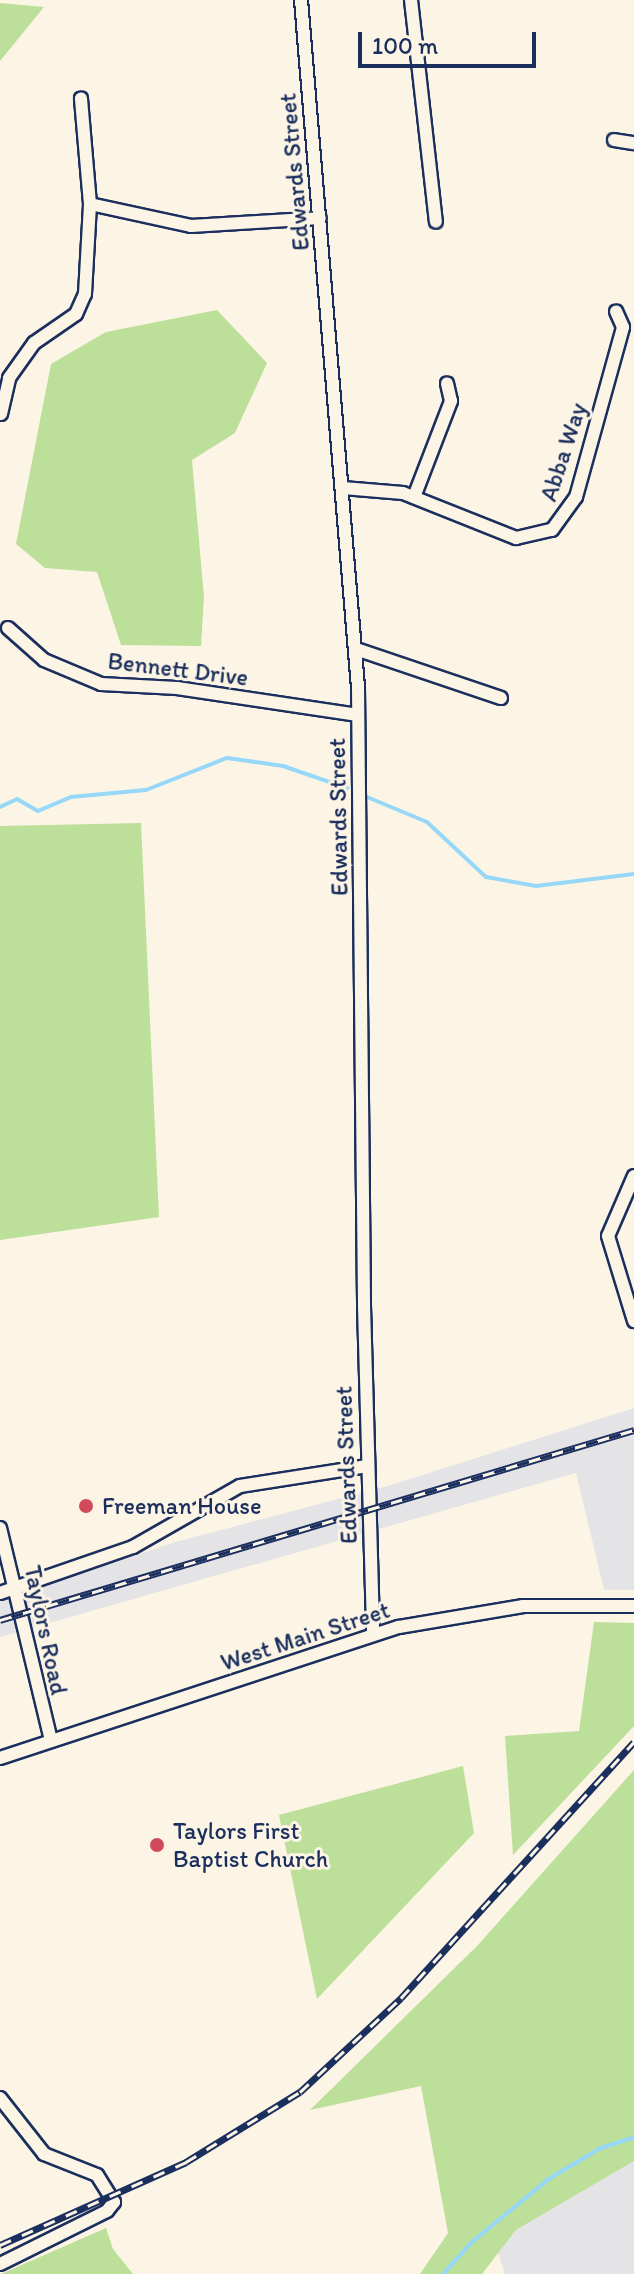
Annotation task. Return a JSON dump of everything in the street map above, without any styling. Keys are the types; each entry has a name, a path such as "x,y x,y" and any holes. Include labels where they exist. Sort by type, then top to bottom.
{"street":[{"name":"Edwards Street","path":"301,0 356,649 367,1466 373,1635"},
{"path":"411,0 436,222"},
{"path":"1,414 9,378 34,343 76,314 83,303 90,204 81,98"},
{"path":"614,140 634,143"},
{"path":"90,204 191,226 320,218"},
{"name":"Abba Way","path":"343,488 382,487 414,497 497,534 516,538 552,530 576,497 623,327 616,311"},
{"path":"414,497 451,401 447,383"},
{"name":"Bennett Drive","path":"8,628 44,660 101,684 177,688 358,715"},
{"path":"356,649 501,698"},
{"path":"634,1176 608,1236 634,1321"},
{"path":"0,1593 133,1547 240,1486 367,1466"},
{"name":"Taylors Road","path":"0,1528 51,1741"},
{"name":"West Main Street","path":"0,1758 373,1635 490,1609 634,1606"},
{"path":"0,2098 44,2154 97,2175 112,2195 107,2211 0,2264"}],"shaded area":[{"path":"634,1408 634,1590 604,1590 576,1473 0,1637 0,1601 172,1543 391,1485"},
{"path":"634,2161 634,2274 505,2274 498,2253 516,2230"}],"green space":[{"path":"0,3 44,7 0,61"},
{"path":"217,310 267,363 235,433 192,460 204,597 201,646 121,645 97,572 45,568 16,544 51,364 106,332"},
{"path":"141,823 159,1217 0,1240 0,826"},
{"path":"594,1622 634,1623 634,1726 513,1855 505,1736 579,1731"},
{"path":"463,1766 474,1833 317,1999 279,1815"},
{"path":"634,1770 634,2161 516,2230 482,2274 420,2274 448,2233 421,2086 310,2110 478,1945"},
{"path":"106,2228 113,2249 133,2274 1,2274"}],"waterway":[{"path":"0,807 17,799 38,811 71,797 146,790 227,758 283,766 347,788"},
{"path":"367,797 427,822 486,877 536,886 634,874"},
{"path":"443,2274 472,2242 550,2178 601,2148 634,2137"}],"railway":[{"path":"0,1620 634,1430"},
{"path":"0,2245 186,2162 300,2092 401,1998 634,1742"}],"place":[{"name":"Freeman House","path":"86,1506"},
{"name":"Taylors First Baptist Church","path":"157,1845"}]}
